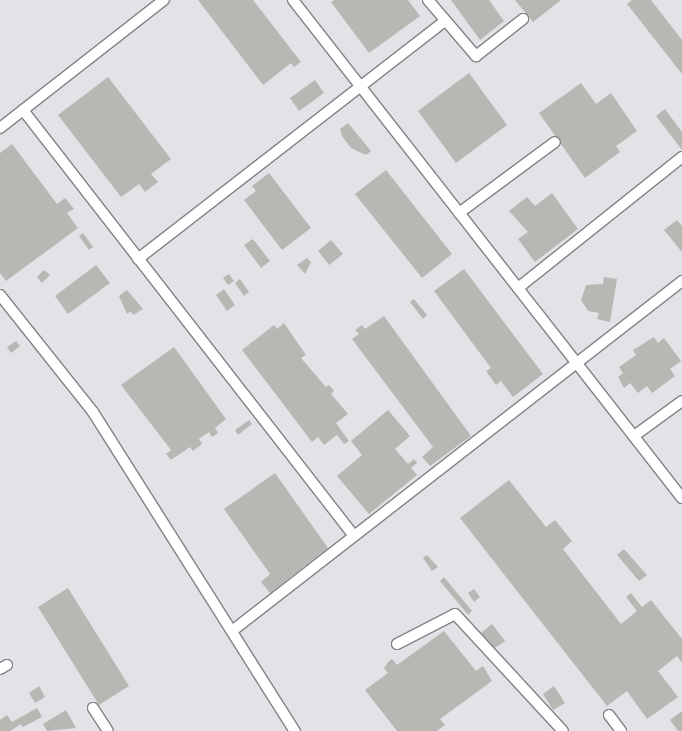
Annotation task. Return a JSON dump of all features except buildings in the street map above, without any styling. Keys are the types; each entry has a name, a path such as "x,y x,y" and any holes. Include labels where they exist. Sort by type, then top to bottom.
{"street":[{"path":"0,128 164,0"},
{"path":"293,0 682,498"},
{"path":"428,0 476,56 523,18"},
{"path":"138,259 445,21"},
{"path":"23,110 354,536"},
{"path":"459,213 555,142"},
{"path":"518,288 682,157"},
{"path":"232,632 682,281"},
{"path":"0,295 93,412 295,731"},
{"path":"634,436 682,400"},
{"path":"397,644 455,614 564,731"},
{"path":"93,708 108,731"},
{"path":"609,715 621,731"}]}
